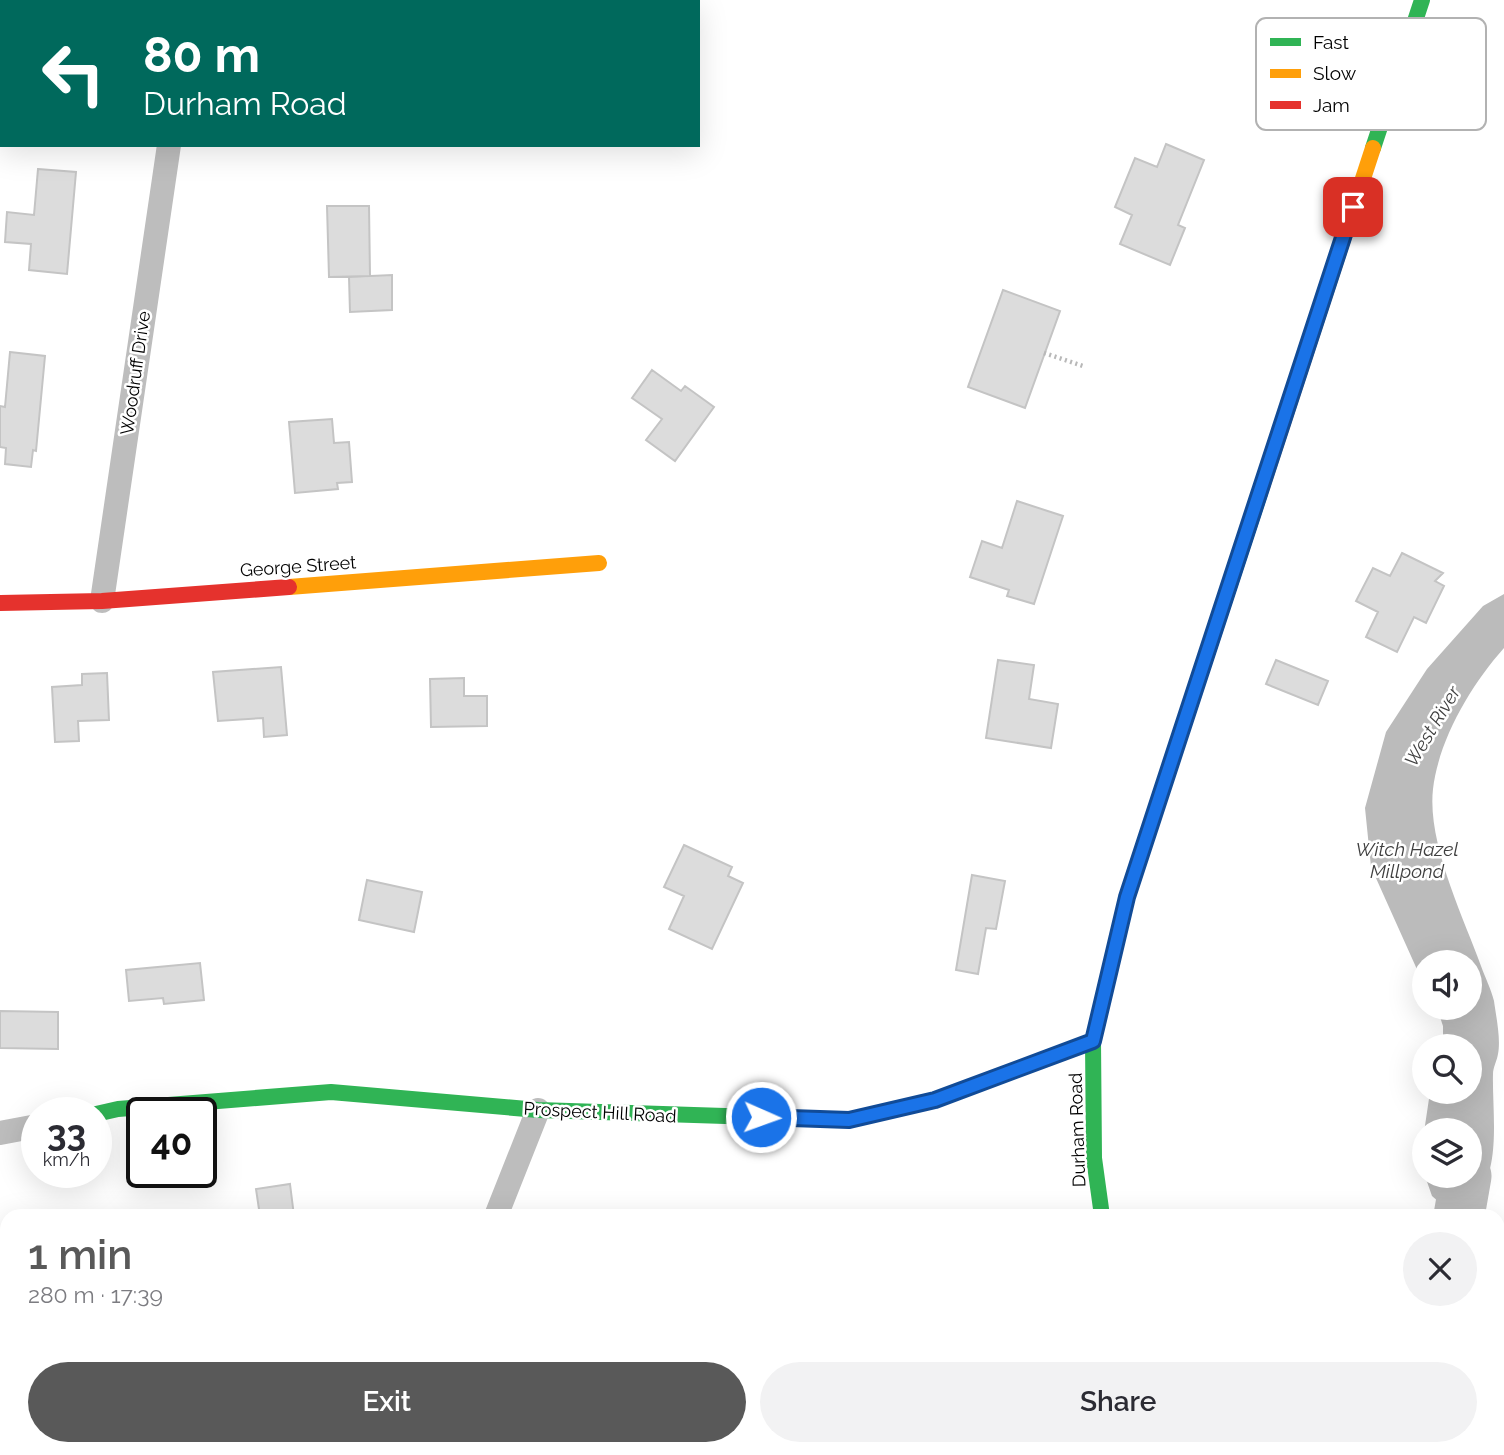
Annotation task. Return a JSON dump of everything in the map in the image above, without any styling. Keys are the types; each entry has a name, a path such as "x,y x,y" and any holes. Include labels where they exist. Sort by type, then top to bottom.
{"street":[{"name":"Durham Road","path":"1416,18 1422,0"},
{"name":"Durham Road","path":"1101,1209 1094,1158 1093,1041 1127,897 1379,130"},
{"name":"Woodruff Drive","path":"102,601 169,147"},
{"name":"George Street","path":"0,603 102,601 599,563"},
{"name":"Prospect Hill Road","path":"112,1110 331,1092 538,1110 849,1120 935,1100 1093,1041"},
{"path":"499,1209 538,1110"},
{"path":"0,1133 21,1129"}],"path":[{"path":"1044,353 1083,366"}],"water":[{"name":"Witch Hazel Millpond","path":"1504,594 1504,648 1458,714 1442,751 1433,789 1435,832 1456,902 1475,950 1412,950 1412,958 1371,867 1365,808 1386,732 1427,669 1483,606"},
{"name":"Witch Hazel Millpond","path":"1482,969 1493,997 1499,1035 1493,1074 1494,1136 1490,1168 1486,1182 1479,1194 1461,1207 1447,1209 1432,1196 1429,1188 1482,1188 1482,1118 1426,1118 1428,1104 1482,1104 1482,1034 1443,1034 1441,1020 1482,1020"}],"building":[{"path":"1166,144 1204,160 1178,225 1185,228 1170,265 1120,244 1132,215 1115,207 1135,158 1157,167"},
{"path":"38,169 76,172 67,274 29,270 31,244 5,242 7,212 34,215"},
{"path":"327,206 369,206 370,276 329,277"},
{"path":"392,275 392,310 350,312 349,277"},
{"path":"1003,290 1060,311 1025,408 968,387"},
{"path":"10,352 45,356 36,451 33,450 31,467 5,464 6,448 0,447 0,406 5,407"},
{"path":"652,370 681,391 685,386 714,407 675,461 646,440 662,419 632,398"},
{"path":"332,419 334,443 349,442 352,482 337,483 338,489 295,493 289,422"},
{"path":"1017,501 1063,516 1034,604 1007,596 1009,590 970,577 982,541 1002,548"},
{"path":"1402,553 1443,573 1435,581 1444,586 1426,623 1414,617 1397,652 1366,637 1378,612 1356,601 1373,568 1390,576"},
{"path":"998,660 1034,665 1029,699 1058,704 1051,748 986,738"},
{"path":"1276,660 1328,681 1318,705 1266,684"},
{"path":"281,667 287,735 264,737 263,718 218,721 213,672"},
{"path":"107,673 109,720 78,721 79,741 55,742 52,687 82,685 82,674"},
{"path":"464,678 464,696 487,696 487,726 431,727 430,679"},
{"path":"684,845 732,867 728,876 743,883 712,949 669,929 684,896 664,887"},
{"path":"972,875 1005,881 996,929 986,928 978,974 956,970"},
{"path":"367,880 422,892 414,932 359,920"},
{"path":"200,963 204,1000 164,1004 163,998 129,1001 126,970"},
{"path":"0,1011 58,1012 58,1049 0,1048"},
{"path":"290,1184 293,1209 259,1209 256,1189"}],"waterway":[{"name":"West River","path":"1460,1209 1464,1188"}],"traffic: fast":[{"path":"1416,18 1422,0"},
{"path":"1373,148 1379,130"},
{"path":"1101,1209 1094,1158 1093,1041 1127,897 1260,493"},
{"path":"112,1110 331,1092 538,1110 849,1120 935,1100 1093,1041"}],"traffic: slow":[{"path":"1260,493 1373,148"},
{"path":"289,587 599,563"}],"traffic: jam":[{"path":"0,603 102,601 289,587"}],"route":[{"path":"761,1117 849,1120 935,1100 1093,1041 1127,897 1353,207"}]}
